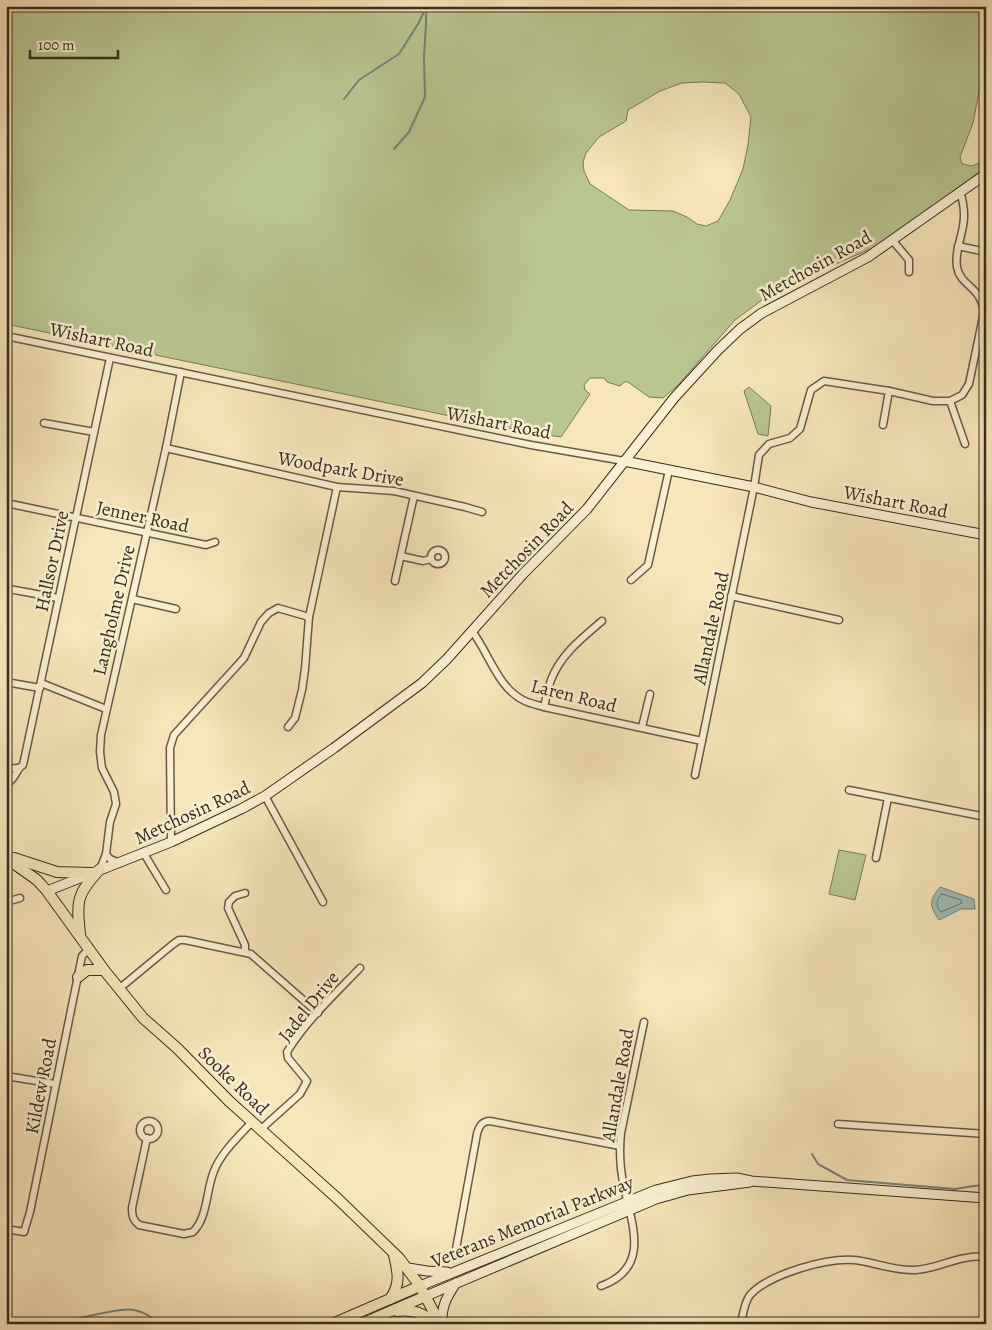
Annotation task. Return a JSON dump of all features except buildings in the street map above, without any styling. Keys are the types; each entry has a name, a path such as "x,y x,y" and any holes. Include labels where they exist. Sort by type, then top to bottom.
{"main road":[{"name":"Metchosin Road","path":"47,891 171,842 220,820 265,796 422,684 447,659 509,588 588,509 679,392 740,329 762,313 868,257 986,174"},
{"name":"Wishart Road","path":"624,461 754,487 811,502 986,534"},
{"path":"6,856 57,872 96,871"},
{"name":"Sooke Road","path":"6,856 37,880 47,891 104,970 144,1018 260,1130 339,1200 408,1268 441,1324"},
{"path":"81,937 79,897 96,871"},
{"path":"78,977 87,970 104,970"},
{"name":"Veterans Memorial Parkway","path":"332,1324 455,1271 629,1205 680,1192 751,1181 986,1198"},
{"name":"Veterans Memorial Parkway","path":"361,1324 629,1205"},
{"path":"390,1299 395,1292 398,1282 398,1272 393,1253"},
{"path":"408,1268 435,1272 455,1271"},
{"path":"441,1324 445,1300 457,1282"},
{"path":"384,1314 404,1310 414,1311 423,1314 436,1324"}],"street":[{"path":"960,191 964,214 958,246 957,266 960,276 979,294 983,302 984,312 969,384 962,395 950,401 965,444"},
{"path":"893,241 909,260 909,272"},
{"path":"958,246 986,252"},
{"name":"Wishart Road","path":"6,336 531,446 624,461"},
{"name":"Hallsor Drive","path":"6,784 13,780 18,768 23,764 110,358"},
{"name":"Langholme Drive","path":"96,871 106,854 110,822 116,804 114,792 102,768 100,752 101,735 166,448 181,372"},
{"name":"Allandale Road","path":"695,775 759,455 769,444 790,438 800,429 811,390 824,382 889,391 933,402 950,401"},
{"path":"883,425 889,391"},
{"path":"44,423 94,432"},
{"name":"Woodpark Drive","path":"166,448 337,486 394,491 482,512"},
{"path":"631,580 648,566 669,470"},
{"path":"288,727 295,718 302,690 309,617 337,486"},
{"path":"395,581 414,496"},
{"name":"Jenner Road","path":"6,502 206,545 215,542"},
{"path":"400,556 423,561 431,559"},
{"path":"9,589 58,598"},
{"path":"731,596 839,620"},
{"path":"132,599 176,609"},
{"path":"171,842 170,748 174,735 244,658 261,622 269,613 278,608 309,617"},
{"path":"544,707 551,679 561,660 572,646 602,621"},
{"name":"Laren Road","path":"472,631 481,642 500,678 512,692 524,701 702,741"},
{"path":"6,682 41,685 106,709"},
{"path":"642,727 650,694"},
{"path":"6,769 18,768"},
{"path":"849,790 986,817"},
{"path":"265,796 323,902"},
{"path":"876,858 888,798"},
{"path":"143,852 166,890"},
{"path":"106,854 110,859 118,862"},
{"path":"245,892 235,896 229,902 228,908 245,945 245,952"},
{"path":"6,902 20,898"},
{"path":"120,988 179,940 185,940 245,952 256,957 318,1013"},
{"name":"Kildew Road","path":"6,1228 24,1232 32,1202 82,956 88,948"},
{"name":"Jadel Drive","path":"260,1130 300,1094 307,1081 288,1058 287,1052 318,1013 360,968"},
{"name":"Allandale Road","path":"601,1286 612,1282 620,1276 629,1265 634,1254 635,1234 621,1167 620,1146 644,1022"},
{"path":"6,1076 55,1084"},
{"path":"456,1249 477,1134 480,1125 483,1123 490,1121 620,1146"},
{"path":"147,1138 132,1208 132,1216 139,1225 184,1234 193,1232 201,1222 214,1170 221,1158 252,1122"},
{"path":"838,1124 986,1134"},
{"path":"741,1324 746,1302 752,1294 777,1278 800,1268 828,1261 853,1260 910,1270 921,1270 966,1257 986,1258"}],"green space":[{"path":"6,6 986,6 986,55 973,123 960,157 962,164 972,166 986,160 986,167 884,243 774,291 735,320 678,385 663,398 649,397 628,382 624,382 620,386 607,382 604,378 590,378 584,385 585,390 590,394 561,437 532,433 6,324","holes":["682,83 725,83 739,94 751,117 743,169 730,200 718,221 706,226 697,224 673,211 629,210 590,184 584,171 583,162 586,153 599,137 626,121 628,110 660,91"]},
{"path":"749,387 771,406 768,436 758,434 744,391"},
{"path":"839,850 866,855 855,900 829,894"}],"water":[{"path":"940,887 974,899 975,909 961,909 939,920 933,910 932,900"}],"waterway":[{"path":"344,99 359,80 399,54 427,6"},
{"path":"394,149 409,132 425,97 426,8"},
{"path":"812,1154 818,1164 847,1180 955,1189 986,1185"},
{"path":"57,1324 118,1310 134,1310 144,1313 157,1324"}]}
